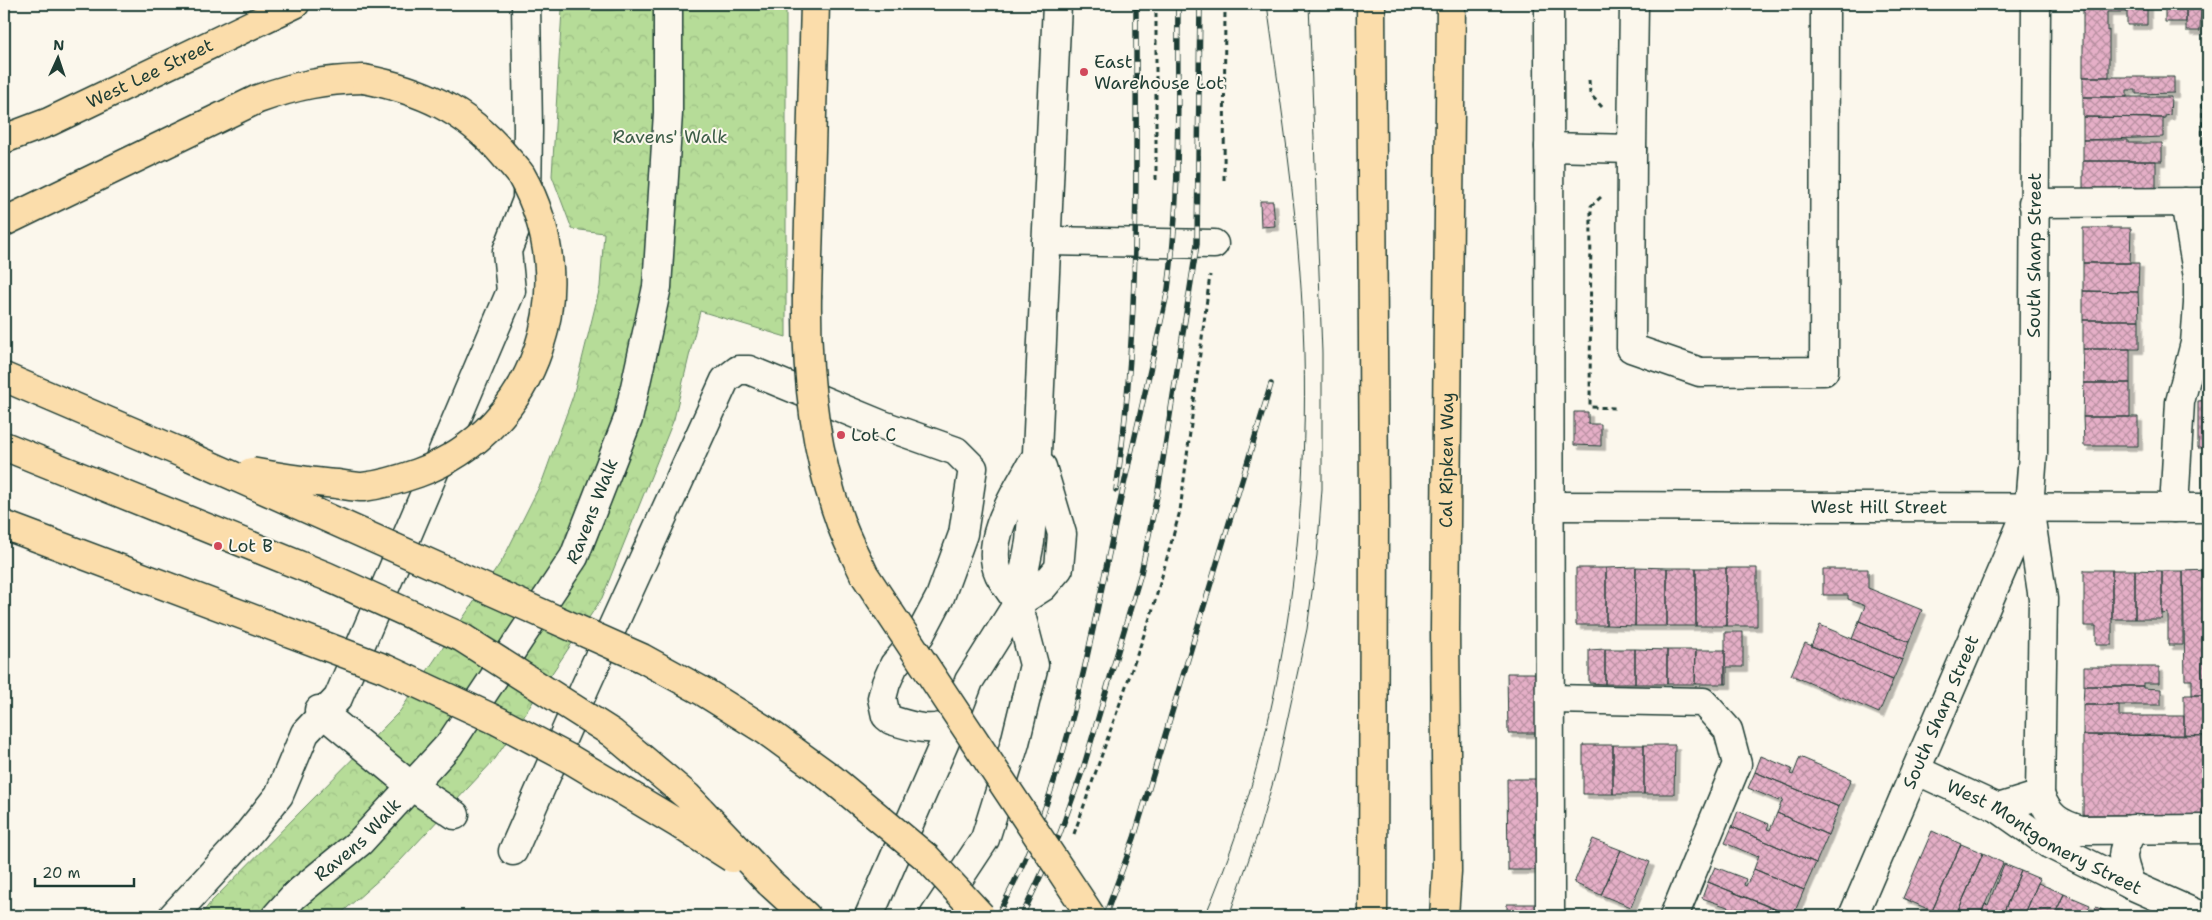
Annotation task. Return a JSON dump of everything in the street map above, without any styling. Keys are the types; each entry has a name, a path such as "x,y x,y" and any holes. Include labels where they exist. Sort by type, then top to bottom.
{"main road":[{"name":"West Lee Street","path":"4,139 49,122 295,4"},
{"path":"815,4 807,341 812,408 822,465 839,520 864,574 1091,916"},
{"path":"1371,4 1374,475 1372,916"},
{"name":"Cal Ripken Way","path":"1444,916 1447,871 1445,619 1451,4"},
{"path":"4,222 258,99 296,86 331,80 364,79 397,86 429,97 462,115 491,139 520,174 538,212 548,256 549,298 541,341 524,384 501,416 475,442 441,464 404,478 363,487 306,482 247,472 182,452"},
{"path":"4,377 182,452 642,658 704,692 765,730 831,778 927,858 981,916"},
{"path":"4,446 326,576 460,637 612,733 688,796 770,883 806,916"},
{"path":"4,525 386,669 498,721 570,759 677,823 770,883"}],"street":[{"path":"173,916 244,839 279,795 305,733 322,711 338,698 511,291 507,251 527,200 526,4"},
{"name":"Ravens Walk","path":"276,916 294,896 360,842 448,745 574,557 628,419 657,287 668,113 668,4"},
{"path":"869,916 953,723 969,681 1018,603 1029,549 1037,453 1057,4"},
{"path":"1549,4 1550,916"},
{"path":"1634,4 1631,348 1700,372 1824,371 1825,4"},
{"name":"South Sharp Street","path":"2036,4 2033,203 2033,454 2029,507 2042,599 2040,795"},
{"path":"1549,147 1632,149"},
{"path":"2033,203 2198,202 2198,304 2195,343 2180,402 2174,508"},
{"path":"1046,241 1214,244"},
{"path":"513,851 589,677 717,396 725,380 738,370 749,370 880,424 956,451 973,468 963,534 940,597 920,635 894,665 886,682 882,698 886,716 891,720 928,730 940,729 953,723"},
{"name":"West Hill Street","path":"1550,506 2208,508"},
{"name":"South Sharp Street","path":"1853,916 2029,507"},
{"path":"934,916 985,839 1015,743 1034,665 1018,603"},
{"path":"1551,699 1704,702 1728,730 1737,764 1674,916"},
{"path":"322,711 411,786 455,815"},
{"name":"West Montgomery Street","path":"1916,770 1998,808 2049,844 2131,885 2172,910 2201,916"},
{"path":"1998,808 2040,795 2046,810 2062,824 2081,830 2208,829"},
{"path":"2131,885 2122,861 2123,847 2133,829"}],"path":[{"path":"1156,4 1156,181"},
{"path":"1224,180 1225,4"},
{"path":"1589,80 1590,94 1607,112"},
{"path":"2198,202 2203,92 2208,92"},
{"path":"1608,191 1591,206 1590,407 1618,408"},
{"path":"1072,842 1152,612 1180,511 1214,244"},
{"path":"1046,916 1049,907"}],"green space":[{"name":"Ravens' Walk","path":"673,4 786,5 786,337 700,311 674,419 602,598 495,759 400,861 338,916 200,916 211,902 400,711 503,559 543,479 573,396 600,287 604,233 572,229 552,176 562,10 611,10"},
{"path":"2207,96 2208,187 2205,187"}],"building":[{"path":"2083,4 2127,4 2127,12 2107,12 2109,77 2083,77"},
{"path":"2127,4 2147,4 2147,25 2127,25"},
{"path":"2165,4 2186,4 2186,22 2165,22"},
{"path":"2186,4 2201,4 2200,31 2186,31"},
{"path":"2083,77 2174,77 2174,93 2136,94 2136,90 2127,90 2127,97 2083,97"},
{"path":"2083,97 2171,97 2170,115 2165,116 2165,118 2083,117"},
{"path":"2083,117 2163,118 2163,137 2083,140"},
{"path":"2083,140 2128,140 2128,143 2162,143 2162,161 2083,161"},
{"path":"2083,161 2156,161 2156,189 2083,189"},
{"path":"1260,201 1273,201 1275,226 1261,227"},
{"path":"2083,228 2131,228 2130,263 2083,263"},
{"path":"2083,263 2139,263 2138,292 2083,291"},
{"path":"2083,291 2138,292 2139,320 2083,320"},
{"path":"2083,320 2139,320 2139,349 2083,349"},
{"path":"2083,349 2130,349 2130,383 2084,383"},
{"path":"2084,383 2130,383 2130,417 2083,417"},
{"path":"2208,400 2208,448 2198,448 2198,401"},
{"path":"1574,412 1588,412 1588,424 1601,424 1601,446 1574,445"},
{"path":"2083,417 2138,417 2138,446 2084,446"},
{"path":"1636,567 1635,626 1606,625 1606,568"},
{"path":"1636,567 1667,568 1667,626 1635,626"},
{"path":"1576,568 1606,568 1606,625 1576,625"},
{"path":"1667,568 1696,568 1696,626 1667,626"},
{"path":"1696,568 1726,568 1726,626 1696,626"},
{"path":"1726,568 1757,568 1757,626 1726,626"},
{"path":"1823,569 1868,569 1868,588 1922,610 1909,642 1859,621 1865,606 1848,599 1848,595 1823,595"},
{"path":"2084,570 2112,570 2112,645 2096,645 2096,626 2084,626"},
{"path":"2112,570 2135,570 2135,619 2112,619"},
{"path":"2135,570 2162,571 2162,619 2135,619"},
{"path":"2208,570 2208,695 2192,695 2192,680 2185,680 2183,571"},
{"path":"2162,571 2183,571 2183,645 2168,645 2168,613 2162,614"},
{"path":"1859,621 1909,642 1902,660 1852,639"},
{"path":"1820,625 1902,660 1893,680 1811,646"},
{"path":"1725,632 1743,632 1743,667 1727,667 1727,684 1725,684"},
{"path":"1805,643 1893,680 1879,713 1791,675"},
{"path":"1605,649 1635,649 1635,684 1605,684"},
{"path":"1605,649 1605,684 1589,683 1589,650"},
{"path":"1635,649 1667,650 1667,684 1635,684"},
{"path":"1667,650 1696,650 1695,684 1667,684"},
{"path":"1696,650 1725,650 1725,684 1695,684"},
{"path":"2084,667 2159,667 2159,683 2143,683 2143,686 2084,686"},
{"path":"1507,673 1540,673 1540,733 1508,733"},
{"path":"2084,686 2143,686 2143,688 2161,689 2161,705 2083,705"},
{"path":"2184,695 2208,695 2208,736 2184,735"},
{"path":"2083,705 2119,705 2119,716 2184,716 2184,735 2083,735"},
{"path":"2083,735 2208,736 2208,815 2083,815"},
{"path":"1583,745 1613,745 1613,794 1583,794"},
{"path":"1613,745 1644,745 1644,794 1613,794"},
{"path":"1644,745 1675,745 1674,794 1644,794"},
{"path":"1761,756 1792,769 1790,774 1793,775 1800,757 1851,779 1839,807 1755,772"},
{"path":"1755,772 1839,807 1828,835 1777,813 1783,799 1781,798 1779,801 1748,788"},
{"path":"1507,779 1540,779 1540,870 1508,870"},
{"path":"1738,811 1769,824 1767,829 1770,830 1777,813 1828,835 1816,863 1732,827"},
{"path":"1732,827 1816,863 1804,890 1754,869 1759,855 1756,856 1725,843"},
{"path":"1932,831 1961,844 1932,911 1903,898"},
{"path":"1593,839 1621,850 1601,895 1574,883"},
{"path":"1961,844 1983,853 1956,916 1930,916"},
{"path":"1621,850 1650,862 1631,907 1601,895"},
{"path":"1983,853 2003,863 1980,916 1956,916"},
{"path":"2004,864 2021,871 2002,916 1980,916 1985,904 1988,905"},
{"path":"1715,867 1746,879 1744,885 1746,886 1754,869 1804,890 1793,916 1708,882"},
{"path":"2021,871 2040,879 2024,916 2002,916"},
{"path":"1708,882 1791,916 1734,916 1736,910 1702,898"},
{"path":"2038,883 2064,894 2054,916 2024,916"},
{"path":"2064,894 2090,905 2085,916 2054,916"},
{"path":"1507,904 1538,904 1537,916 1507,916"},
{"path":"2096,907 2116,916 2092,916"}],"tram line":[{"path":"1205,916 1235,837 1259,756 1278,673 1292,588 1301,503 1304,418 1303,333 1298,249 1288,157 1267,4"},
{"path":"1229,916 1259,830 1276,772 1307,629 1317,555 1322,489 1322,353 1309,4"}],"railway":[{"path":"1116,490 1124,430 1133,308 1136,187 1136,4"},
{"path":"997,916 1019,872 1038,827 1068,734 1091,640 1168,289 1177,182 1178,4"},
{"path":"1022,916 1059,836 1083,769 1141,573 1158,491 1197,244 1200,4"},
{"path":"1105,916 1134,838 1271,384"}],"place":[{"name":"East Warehouse Lot","path":"1084,72"},
{"name":"Lot C","path":"841,435"},
{"name":"Lot B","path":"218,546"}]}
